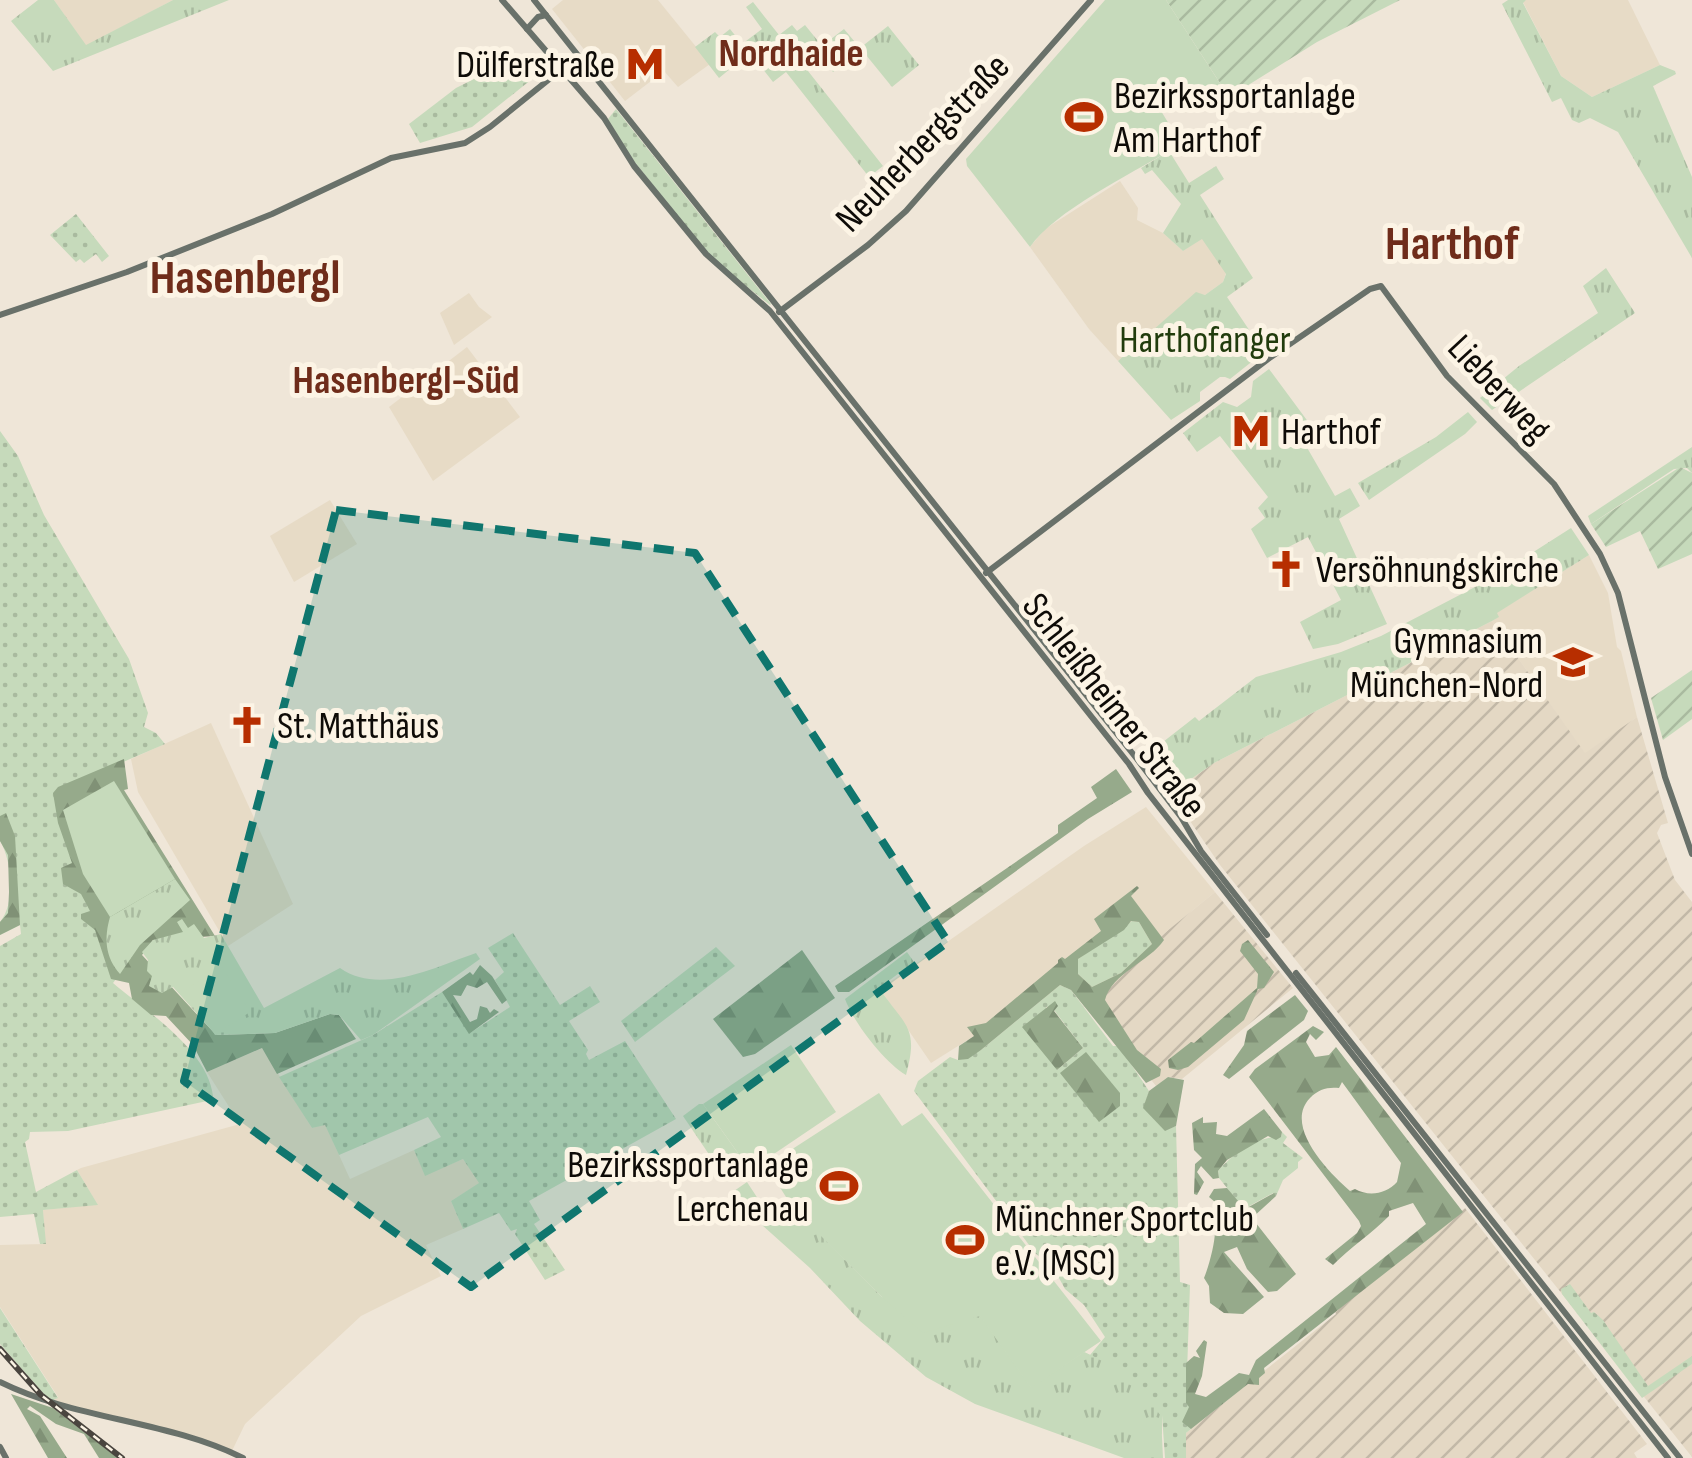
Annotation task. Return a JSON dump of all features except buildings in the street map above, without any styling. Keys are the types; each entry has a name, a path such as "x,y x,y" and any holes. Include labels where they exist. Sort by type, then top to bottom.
{"main road":[{"name":"Schleißheimer Straße","path":"502,0 601,115 634,166 706,254 777,313"},
{"name":"Schleißheimer Straße","path":"534,0 1668,1458"},
{"name":"Neuherbergstraße","path":"777,313 906,210 1091,0"},
{"path":"526,29 546,15"},
{"path":"0,314 127,272 272,214 391,158 465,143 578,56"},
{"path":"601,115 612,112 614,102"},
{"name":"Lieberweg","path":"988,571 1268,359 1370,289 1381,286 1447,376 1551,480 1600,554 1618,593 1664,777 1692,854"},
{"name":"Schleißheimer Straße","path":"803,346 988,571 1172,805 1201,851 1280,954 1680,1458"},
{"path":"981,577 988,571"},
{"path":"0,1382 64,1406 204,1442 243,1458"},
{"path":"0,1447 6,1458"}],"highlighted area":[{"path":"336,510 695,553 948,942 471,1287 184,1081"}],"shaded area":[{"path":"54,0 173,0 86,46"},
{"path":"563,0 658,0 710,64 678,87 664,71 625,101 552,9"},
{"path":"1628,0 1660,65 1592,97 1561,76 1523,2"},
{"path":"1120,181 1138,208 1137,220 1163,233 1183,251 1202,238 1226,273 1223,282 1205,295 1196,293 1118,361 1089,329 1030,247 1045,229"},
{"path":"469,293 492,317 454,345 440,313"},
{"path":"467,347 520,417 433,481 389,407"},
{"path":"330,500 357,544 294,582 270,536"},
{"name":"Gymnasium München-Nord","path":"1589,555 1608,593 1617,647 1637,717 1585,754 1492,621 1498,617 1496,613"},
{"path":"1492,621 1585,753 1637,717 1668,823 1661,825 1657,833 1675,880 1692,902 1692,1457 1220,865 1171,793 1214,763"},
{"path":"211,723 293,904 228,946 138,792 131,759"},
{"path":"1146,807 1215,892 1160,937 982,1031 931,1063 880,989"},
{"path":"1215,892 1293,988 1182,1079 1168,1077 1156,1086 1061,965 1161,936"},
{"path":"262,1048 312,1128 325,1124 350,1179 414,1150 425,1175 463,1159 480,1183 451,1201 463,1229 426,1245 441,1276 361,1316 245,1424 231,1453 191,1437 52,1403 126,1458 118,1458 53,1408 50,1401 58,1397 0,1307 0,1245 45,1244 43,1210 97,1204 77,1170 240,1124 207,1072"},
{"path":"1465,1208 1647,1444 1634,1453 1637,1458 1186,1458 1186,1433"}],"green space":[{"path":"38,0 54,0 86,45 173,0 229,0 53,71 11,21"},
{"name":"Bezirkssportanlage Am Harthof","path":"1105,0 1166,0 1225,91 1197,109 1190,84 1158,106 1183,147 1169,151 1074,207 1030,247 967,166 966,159"},
{"path":"1166,0 1400,0 1317,42 1229,97"},
{"path":"1526,0 1523,3 1561,76 1592,97 1660,65 1675,71 1676,74 1653,86 1692,177 1692,258 1618,132 1590,118 1579,123 1572,120 1561,98 1552,102 1502,4"},
{"path":"753,2 779,35 792,25 797,31 805,25 822,46 844,29 860,48 888,26 919,65 892,87 866,55 846,70 842,65 833,72 823,60 808,71 883,166 869,177 786,72 773,82 758,63 749,70 741,60 719,78 695,47 715,32 720,37 730,29 742,44 762,29 746,7"},
{"path":"516,58 532,79 472,127 420,143 409,124 456,88"},
{"path":"616,109 770,305 712,259 629,155 608,119"},
{"name":"Harthofanger","path":"1169,151 1189,183 1216,166 1224,179 1200,195 1253,278 1227,297 1264,352 1230,379 1220,377 1200,392 1200,401 1171,420 1118,361 1196,292 1205,295 1223,282 1226,274 1202,239 1183,251 1163,233 1181,204 1152,170 1145,174 1141,168"},
{"path":"76,214 109,256 102,262 96,254 84,263 80,259 76,262 50,235"},
{"path":"1606,268 1635,313 1492,410 1480,398 1519,366 1598,313 1583,286"},
{"name":"Harthofanger","path":"1269,369 1309,423 1298,432 1335,496 1350,488 1360,506 1339,519 1387,624 1338,644 1313,649 1300,622 1341,600 1308,537 1267,558 1251,529 1265,518 1258,508 1268,497 1220,436 1197,452 1183,433 1223,402 1237,407 1251,397 1253,381"},
{"path":"1468,412 1477,422 1465,434 1369,500 1358,483 1436,437"},
{"path":"0,431 18,456 44,515 129,659 148,713 144,727 165,744 58,790 120,974 113,983 188,1047 209,1079 213,1096 207,1101 68,1131 30,1132 25,1142 36,1192 77,1170 98,1205 43,1210 46,1244 40,1244 34,1214 0,1217 0,946 21,934 20,925 0,935 10,882 0,841"},
{"path":"1692,447 1692,473 1687,468 1674,469 1591,524 1588,516"},
{"path":"1680,467 1692,473 1692,554 1658,569 1640,531 1606,547 1591,524"},
{"path":"1571,528 1589,555 1497,613 1499,617 1214,763 1171,793 1145,756 1256,677 1381,636 1496,576"},
{"path":"1692,670 1692,719 1663,740 1651,698"},
{"path":"124,759 128,789 124,790 215,936 153,940 142,955 216,1035 275,1033 330,1014 339,1015 356,1039 277,1074 262,1048 207,1072 193,1045 166,1016 151,1015 132,999 129,983 111,979 95,930 81,919 81,914 90,911 81,894 63,884 61,868 72,863 58,823 53,793 58,787"},
{"path":"1116,769 1132,792 1088,819 849,992 838,992 835,986 1058,833 1058,825 1097,798 1091,787"},
{"path":"114,781 175,879 110,917 83,874 63,810"},
{"path":"6,813 15,836 20,925 0,935 0,922 8,913 8,855 0,841 0,816"},
{"path":"175,879 190,900 140,945 120,974 107,947 110,917"},
{"path":"1137,886 1131,896 1164,940 1115,982 1105,1000 1137,1050 1161,1069 1160,1076 1146,1083 1071,990 1060,985 981,1050 968,1059 958,1060 959,1046 974,1036 967,1027 986,1023 1058,960 1065,959 1101,931 1094,919","holes":["1131,921 1139,922 1152,944 1121,973 1092,987 1078,974 1078,959 1124,930"]},
{"path":"182,919 188,928 194,924 204,938 221,934 264,1008 340,968 356,976 390,979 476,953 480,959 361,1040 339,1015 330,1014 275,1033 216,1035 173,987 162,993 149,986 152,976 142,952 153,940 183,932 177,922"},
{"path":"1132,921 1139,922 1152,944 1121,973 1092,987 1078,974 1078,959"},
{"path":"513,933 560,1005 590,986 600,1002 569,1021 588,1050 589,1060 625,1041 676,1119 529,1201 540,1220 534,1224 565,1270 545,1280 515,1234 517,1229 511,1231 499,1213 463,1229 451,1201 479,1183 463,1159 425,1176 414,1150 441,1137 428,1117 339,1155 325,1125 312,1128 279,1077 373,1035 442,992 470,1033 510,1007 495,980 504,972 488,948"},
{"path":"1248,940 1274,972 1264,988 1258,989 1244,1020 1188,1067 1169,1068 1168,1060 1194,1043 1257,988 1258,974 1240,951"},
{"path":"716,947 735,966 635,1042 621,1021"},
{"path":"802,950 835,998 755,1054 743,1057 713,1019"},
{"path":"907,952 914,962 879,988 908,1028 911,1047 906,1075 871,1041 845,999"},
{"path":"480,965 507,1000 502,1004 487,982 477,988 467,985 461,996 453,995 470,1022 477,1019 480,1006 490,1013 494,1009 499,1012 469,1034 442,992 470,972 473,975"},
{"path":"222,967 250,1012 215,1035 186,989"},
{"path":"1060,985 1071,990 1113,1046 1119,1046 1149,1091 1144,1108 1165,1130 1176,1126 1180,1282 1190,1285 1186,1402 1191,1429 1186,1433 1186,1458 1165,1458 1162,1415 1162,1435 1084,1352 1090,1355 1105,1337 1084,1305 1065,1289 1054,1269 1035,1253 914,1091 918,1081 950,1057 958,1060 981,1050","holes":["1057,1006 1054,1010 1083,1048 1057,1070 1046,1007"]},
{"path":"1295,995 1308,1011 1304,1020 1229,1079 1223,1075 1244,1045 1247,1031"},
{"path":"1055,1001 1058,1006 1054,1011 1083,1048 1057,1070 1022,1027"},
{"path":"1313,1026 1324,1032 1316,1040 1310,1034 1306,1042 1315,1057 1329,1055 1336,1047 1463,1212 1264,1368 1259,1385 1248,1384 1191,1429 1182,1422 1189,1407 1186,1363 1194,1356 1200,1358 1196,1351 1204,1340 1207,1342 1202,1376 1195,1394 1206,1397 1239,1373 1249,1375 1256,1360 1426,1224 1413,1203 1389,1211 1389,1216 1333,1265 1325,1259 1361,1226 1249,1077","holes":["1342,1082 1401,1163 1397,1182 1383,1192 1350,1191 1312,1148 1305,1135 1303,1109 1317,1092 1339,1088"]},
{"name":"Bezirkssportanlage Lerchenau","path":"791,1045 836,1112 750,1170 703,1104"},
{"path":"1086,1052 1120,1093 1120,1106 1099,1122 1060,1073"},
{"path":"1168,1077 1184,1080 1176,1126 1165,1131 1143,1108 1149,1091"},
{"path":"879,1093 902,1126 922,1113 1101,1341 1031,1388 980,1316 959,1322 961,1328 952,1333 948,1328 953,1324 923,1333 799,1214 794,1216 771,1173 768,1175 763,1168"},
{"path":"703,1104 750,1170 727,1181 683,1116"},
{"path":"1264,1109 1282,1132 1281,1137 1276,1140 1268,1136 1227,1160 1218,1171 1219,1178 1213,1179 1201,1166 1197,1172 1204,1182 1194,1194 1195,1164 1202,1158 1194,1150 1192,1123 1203,1117 1203,1123 1217,1122 1216,1134 1227,1136"},
{"path":"1282,1132 1287,1137 1283,1143 1303,1158 1298,1168 1283,1180 1276,1196 1273,1193 1244,1209 1219,1178 1218,1171 1247,1147 1281,1137"},
{"path":"747,1182 766,1211 794,1216 799,1213 882,1297 980,1315 1031,1387 1084,1352 1125,1371 1161,1416 1163,1458 1124,1458 975,1404 926,1377 860,1321 762,1225 734,1191"},
{"path":"1227,1188 1245,1209 1274,1193 1276,1196 1252,1218 1296,1274 1277,1291 1268,1292 1247,1269 1237,1247 1224,1252 1264,1297 1243,1314 1224,1313 1210,1303 1204,1278 1215,1232 1215,1202 1209,1197 1214,1189"},
{"path":"1570,1284 1591,1313 1603,1320 1648,1386 1692,1356 1692,1364 1642,1398 1562,1294 1561,1289"},
{"path":"0,1308 58,1398 50,1401 0,1344"},
{"path":"11,1394 53,1408 118,1458 99,1458 84,1434 56,1424 30,1406 27,1409 40,1416 67,1458 48,1458"}],"railway":[{"path":"0,1349 41,1395 122,1458"}],"place":[{"name":"Dülferstraße","path":"645,64"},
{"name":"Bezirkssportanlage Am Harthof","path":"1084,117"},
{"name":"Harthof","path":"1251,431"},
{"name":"Versöhnungskirche","path":"1286,569"},
{"name":"Gymnasium München-Nord","path":"1573,662"},
{"name":"St. Matthäus","path":"247,725"},
{"name":"Bezirkssportanlage Lerchenau","path":"839,1186"},
{"name":"Münchner Sportclub e.V. (MSC)","path":"965,1240"}],"district":[{"name":"Nordhaide","path":"791,52"},
{"name":"Harthof","path":"1452,242"},
{"name":"Hasenbergl","path":"245,276"},
{"name":"Hasenbergl-Süd","path":"406,379"}]}
